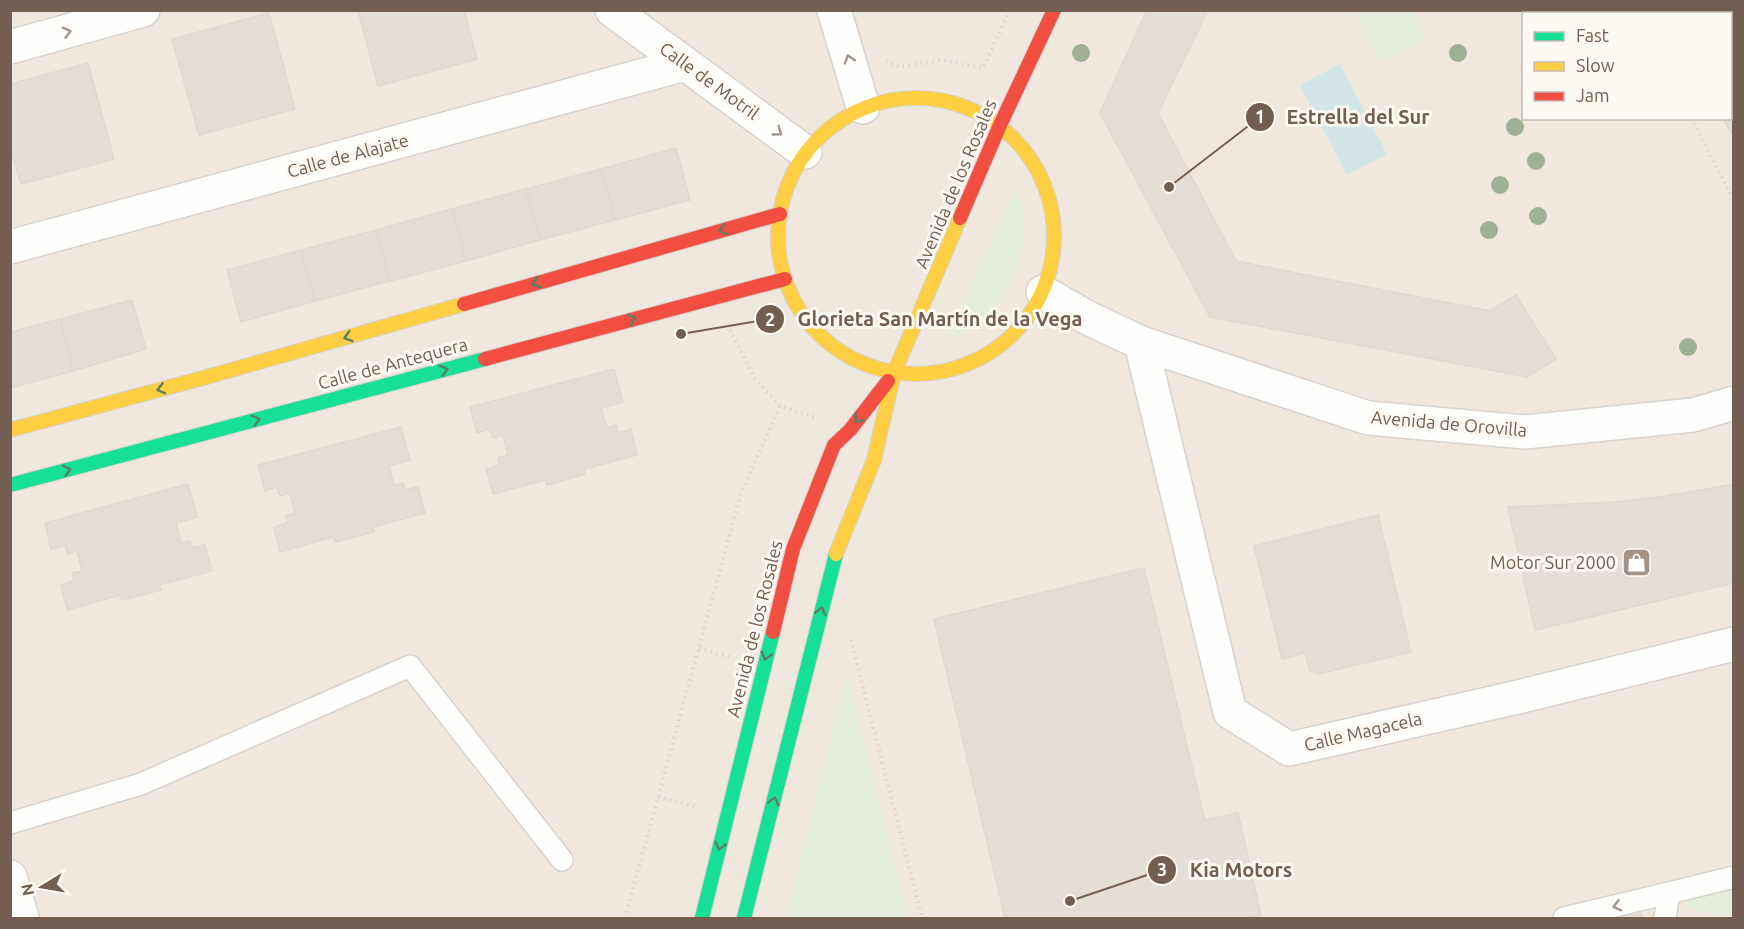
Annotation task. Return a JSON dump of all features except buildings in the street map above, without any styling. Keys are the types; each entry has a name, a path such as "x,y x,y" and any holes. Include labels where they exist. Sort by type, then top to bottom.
{"main road":[{"name":"Avenida de los Rosales","path":"744,918 835,555 873,460 894,373 1000,125 1054,10"},
{"path":"910,97 958,103 1000,125 1032,159 1051,201 1054,247 1043,292 1018,330 982,358 940,373 894,373 858,362 826,341 802,313 785,279 778,247 780,214 789,182 806,152 831,126 863,107 910,97"},
{"name":"Calle de Antequera","path":"10,430 780,214"},
{"name":"Calle de Antequera","path":"10,485 785,279"},
{"name":"Avenida de los Rosales","path":"702,918 793,549 834,445 850,430 894,373"}],"street":[{"path":"10,47 144,10"},
{"name":"Calle de Motril","path":"612,10 806,152"},
{"path":"834,10 863,107"},
{"name":"Calle de Alajate","path":"10,247 685,64"},
{"name":"Avenida de Orovilla","path":"1043,292 1086,317 1141,343 1368,418 1525,432 1693,415 1734,403"},
{"name":"Calle Magacela","path":"1141,343 1230,712 1289,749 1518,697 1734,644"},
{"path":"11,880 22,918"}],"lane":[{"path":"10,823 141,784 410,666 562,860"},
{"path":"1564,918 1734,877"},
{"path":"1665,918 1669,893"}],"path":[{"path":"883,60 899,67 942,60 983,68 1010,10"},
{"path":"1692,120 1734,200"},
{"path":"730,330 755,379 780,406 820,419"},
{"path":"625,918 741,493 780,406"},
{"path":"850,638 922,918"},
{"path":"699,648 737,659"},
{"path":"658,797 700,807"}],"shaded area":[{"path":"11,11 1733,11 1733,918 11,918"},
{"path":"1340,64 1387,154 1347,175 1300,85"}],"green space":[{"path":"1356,11 1413,11 1426,41 1379,62"},
{"path":"1015,190 1023,210 1024,232 1022,249 1010,283 1001,299 978,325 963,334 947,338"},
{"path":"847,673 908,918 787,918"},
{"path":"1733,890 1733,903 1728,918 1689,908 1687,901"}],"traffic: fast":[{"path":"10,485 485,359"},
{"path":"744,918 836,554"},
{"path":"702,918 773,632"}],"traffic: slow":[{"path":"916,98 943,101 969,109 992,122 1013,139 1030,160 1043,183 1051,209 1054,236 1051,263 1043,289 1030,312 1013,333 992,350 969,363 943,371 916,374 889,371 863,363 840,350 819,333 802,312 789,289 781,263 778,236 781,209 789,183 802,160 819,139 840,122 863,109 889,101 916,98"},
{"path":"836,554 874,460 894,373 960,218"},
{"path":"10,430 464,304"}],"traffic: jam":[{"path":"960,218 1000,125 1054,10"},
{"path":"464,304 780,214"},
{"path":"485,359 785,279"},
{"path":"773,632 793,549 834,445 850,430 888,381"}],"place":[{"name":"Estrella del Sur","path":"1169,187"},
{"name":"Glorieta San Martín de la Vega","path":"681,334"},
{"name":"Motor Sur 2000","path":"1637,563"},
{"name":"Kia Motors","path":"1070,901"}]}
